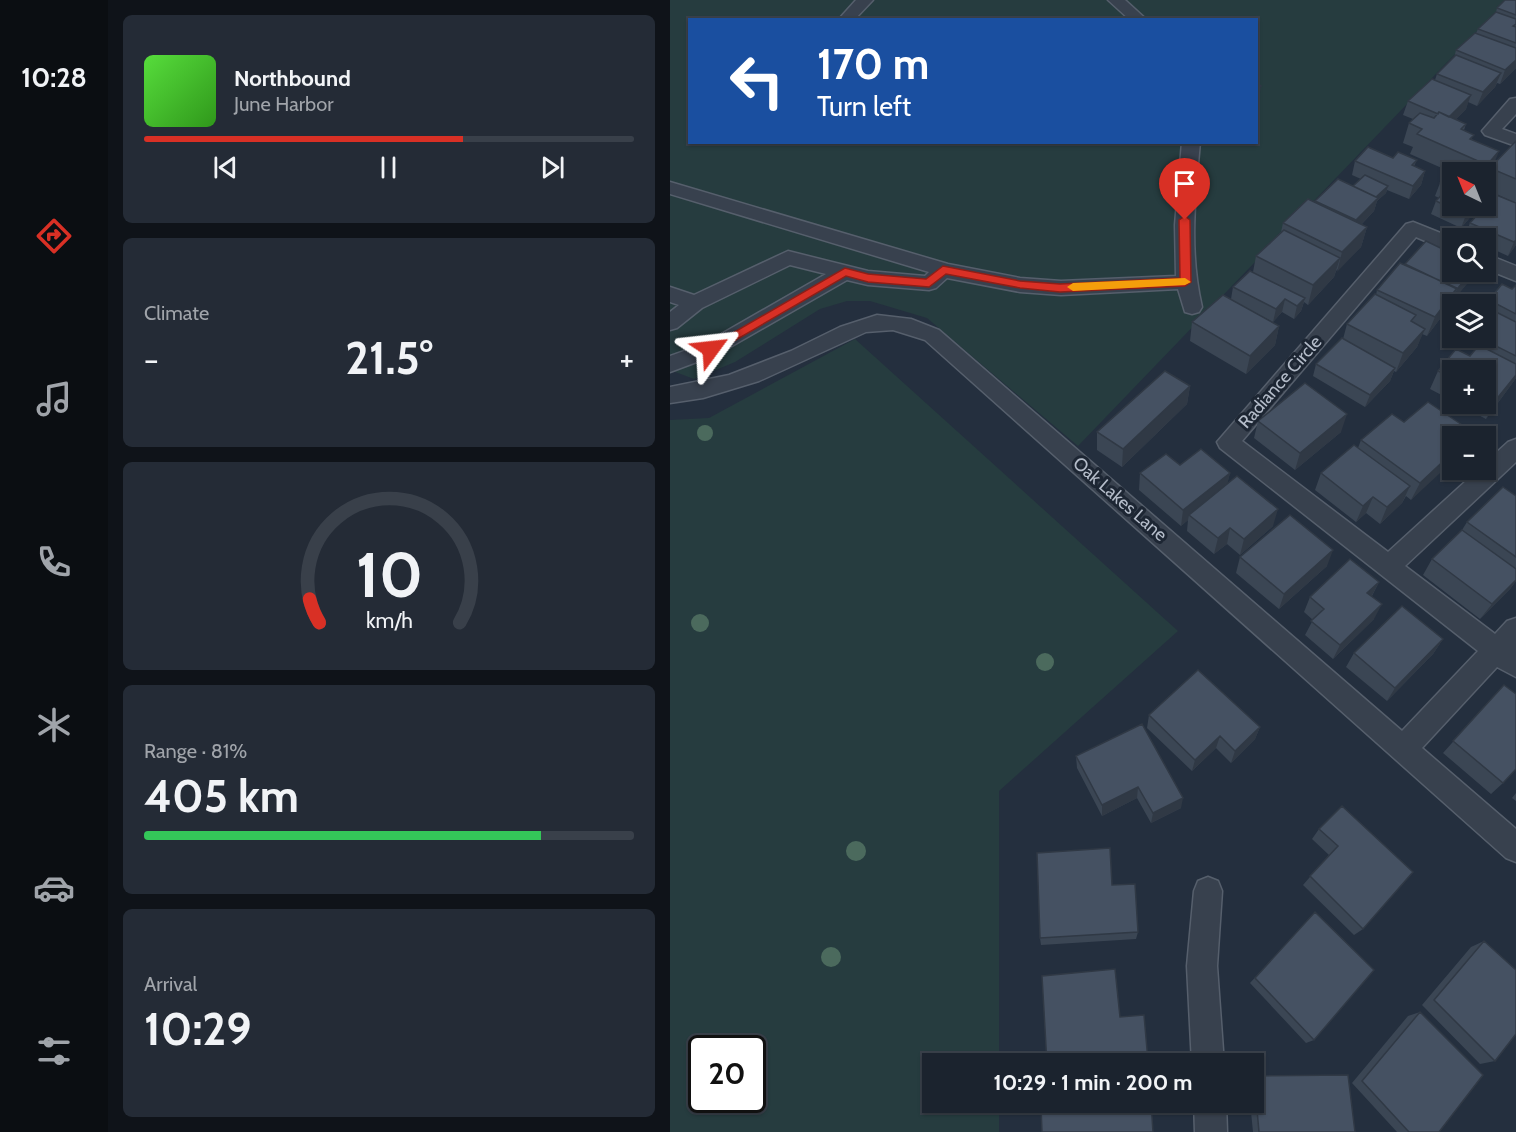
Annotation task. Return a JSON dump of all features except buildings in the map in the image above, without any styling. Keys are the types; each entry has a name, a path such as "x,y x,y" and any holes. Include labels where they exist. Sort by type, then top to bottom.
{"street":[{"path":"847,18 865,0"},
{"path":"1116,0 1138,18"},
{"path":"1516,103 1491,131 1516,141"},
{"path":"1190,144 1183,239 1185,282 1192,307"},
{"path":"670,188 943,270 1020,285 1060,288 1185,282"},
{"name":"Radiance Circle","path":"1442,241 1413,228 1228,442 1516,666"},
{"path":"670,323 695,303 788,258 868,278 929,283 943,270"},
{"path":"1496,265 1516,274"},
{"path":"670,364 711,349 845,272"},
{"path":"670,294 695,303"},
{"name":"Oak Lakes Lane","path":"670,395 706,388 766,370 802,354 840,332 861,325 898,323 918,328 939,340 1516,848"},
{"path":"1388,567 1516,448"},
{"path":"1403,749 1516,629"},
{"path":"1207,1053 1202,966 1208,891"},
{"path":"1210,1113 1211,1132"}],"green space":[{"path":"670,0 1507,0 1078,446 927,318 870,301 847,301 820,309 735,362 694,379 670,370"},
{"path":"855,339 1178,631 999,791 999,1053 922,1053 922,1113 999,1113 999,1132 670,1132 670,420 709,418"}],"slow traffic":[{"path":"1073,287 1185,282"}],"route":[{"path":"711,349 845,272 868,278 929,283 943,270 1020,285 1060,288 1185,282 1183,239 1185,220"}]}
